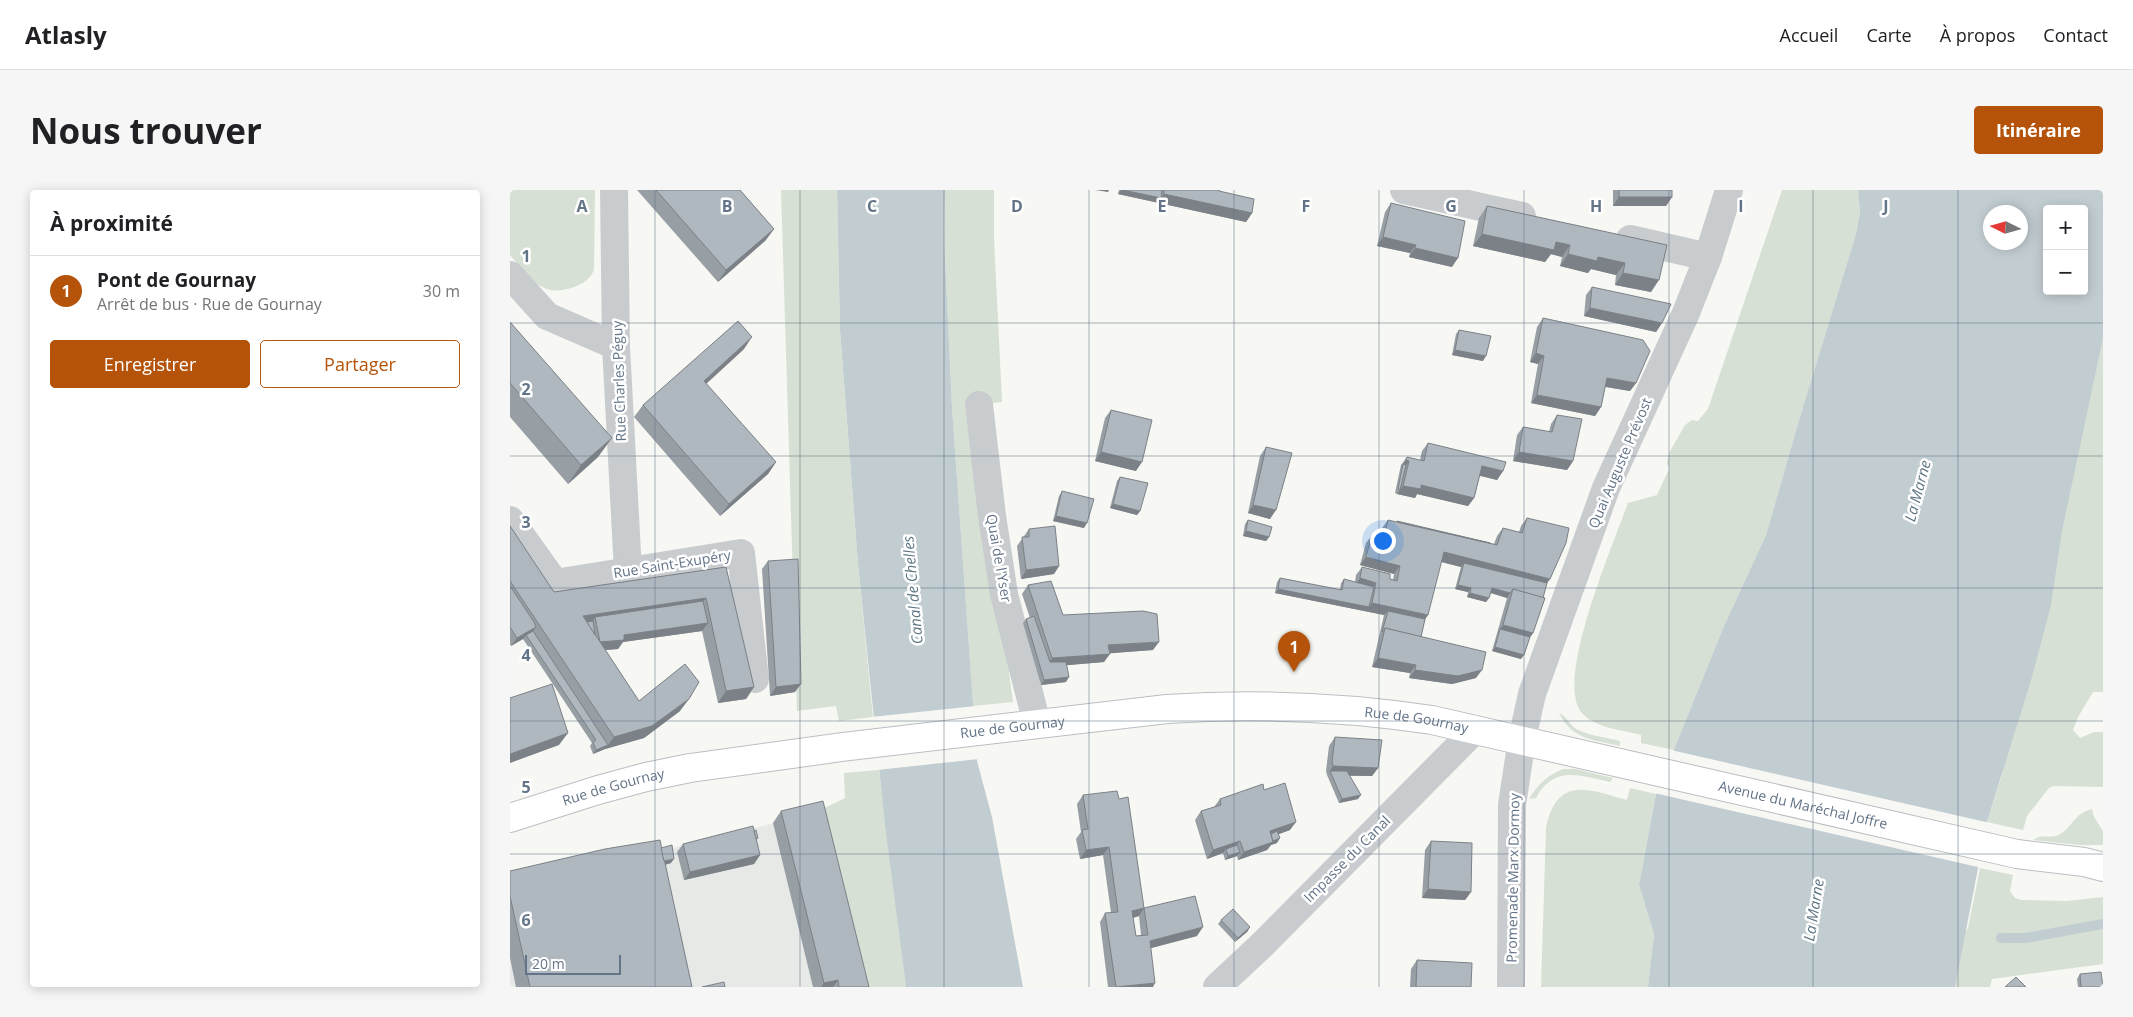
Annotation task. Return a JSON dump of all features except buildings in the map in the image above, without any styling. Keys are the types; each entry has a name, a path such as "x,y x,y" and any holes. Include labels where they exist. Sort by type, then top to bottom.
{"main road":[{"name":"Rue de Gournay","path":"510,818 581,795 646,777 690,768 842,747 1025,717 1233,706 1330,708 1432,720 1522,740"},
{"name":"Avenue du Maréchal Joffre","path":"1522,740 2017,854 2097,862"}],"street":[{"name":"Rue Charles Péguy","path":"614,190 616,346 628,572"},
{"path":"1404,190 1547,221"},
{"name":"Quai Auguste Prévost","path":"1522,740 1532,694 1606,488 1686,313 1708,256 1729,190"},
{"path":"1604,234 1708,256"},
{"path":"510,275 547,316 616,346"},
{"name":"Quai de l'Yser","path":"979,405 992,516 1004,594 1024,668 1025,717"},
{"name":"Rue Saint-Exupéry","path":"510,520 555,582 741,553 755,679"},
{"name":"Impasse du Canal","path":"1217,987 1263,944 1476,729"},
{"name":"Promenade Marx Dormoy","path":"1511,987 1512,805 1522,740"}],"shaded area":[{"path":"510,190 595,190 594,270 586,281 563,290 544,288 530,278 510,255"},
{"path":"781,190 837,190 840,330 858,564 873,717 839,721 836,706 797,711"},
{"path":"945,190 994,190 994,238 1002,402 965,406 980,523 1017,671 1009,672 1013,702 973,706 952,407 944,235"},
{"path":"1782,190 1858,190 1860,212 1856,234 1766,535 1724,626 1674,750 1641,743 1641,735 1593,722 1581,712 1575,695 1575,671 1581,641 1600,578 1628,503 1657,495 1669,469 1667,463 1669,453 1685,425 1692,420 1698,421 1708,409"},
{"path":"2103,190 2103,692 2093,692 2078,717 2073,730 2080,738 2094,732 2103,732 2103,787 2054,786 2049,788 2027,816 2023,830 1987,822 2002,775 2055,487 2086,295 2088,295 2088,283"},
{"path":"1559,713 1576,729 1592,735 1620,741 1620,746 1577,734 1564,722"},
{"path":"1563,769 1576,769 1613,778 1610,782 1578,775 1559,777 1543,788 1536,798 1529,799 1543,781"},
{"path":"879,770 906,987 859,987 814,813 845,798 844,773"},
{"path":"1630,788 1656,794 1639,885 1654,934 1648,987 1541,987 1546,828 1551,811 1558,800 1566,793 1576,790 1599,792 1627,800"},
{"path":"2092,809 2094,817 2103,831 2103,845 2080,845 2033,840 2040,837 2057,836 2068,828 2077,817"},
{"path":"814,813 859,987 510,987 510,884 649,854"},
{"path":"1980,868 2013,875 2010,891 2015,898 2021,900 2067,901 2103,897 2103,964 1992,979 1990,987 1926,987 1968,928"}],"water":[{"name":"Canal de Chelles","path":"837,190 945,190 944,235 952,407 977,761 992,817 1023,987 906,987 885,825 858,564 840,330"},
{"name":"La Marne","path":"1858,190 2103,190 2103,338 2062,531 2051,605 2032,677 1987,822 1955,987 1648,987 1654,934 1639,885 1656,794 1724,626 1766,535 1856,234 1860,212"}],"pier":[{"path":"976,706 979,759 877,770 871,717"},
{"path":"1671,750 1990,823 1982,868 1654,793"}],"waterway":[{"path":"2001,938 2026,938 2103,924"}],"place":[{"name":"Pont de Gournay","path":"1294,672"}]}
